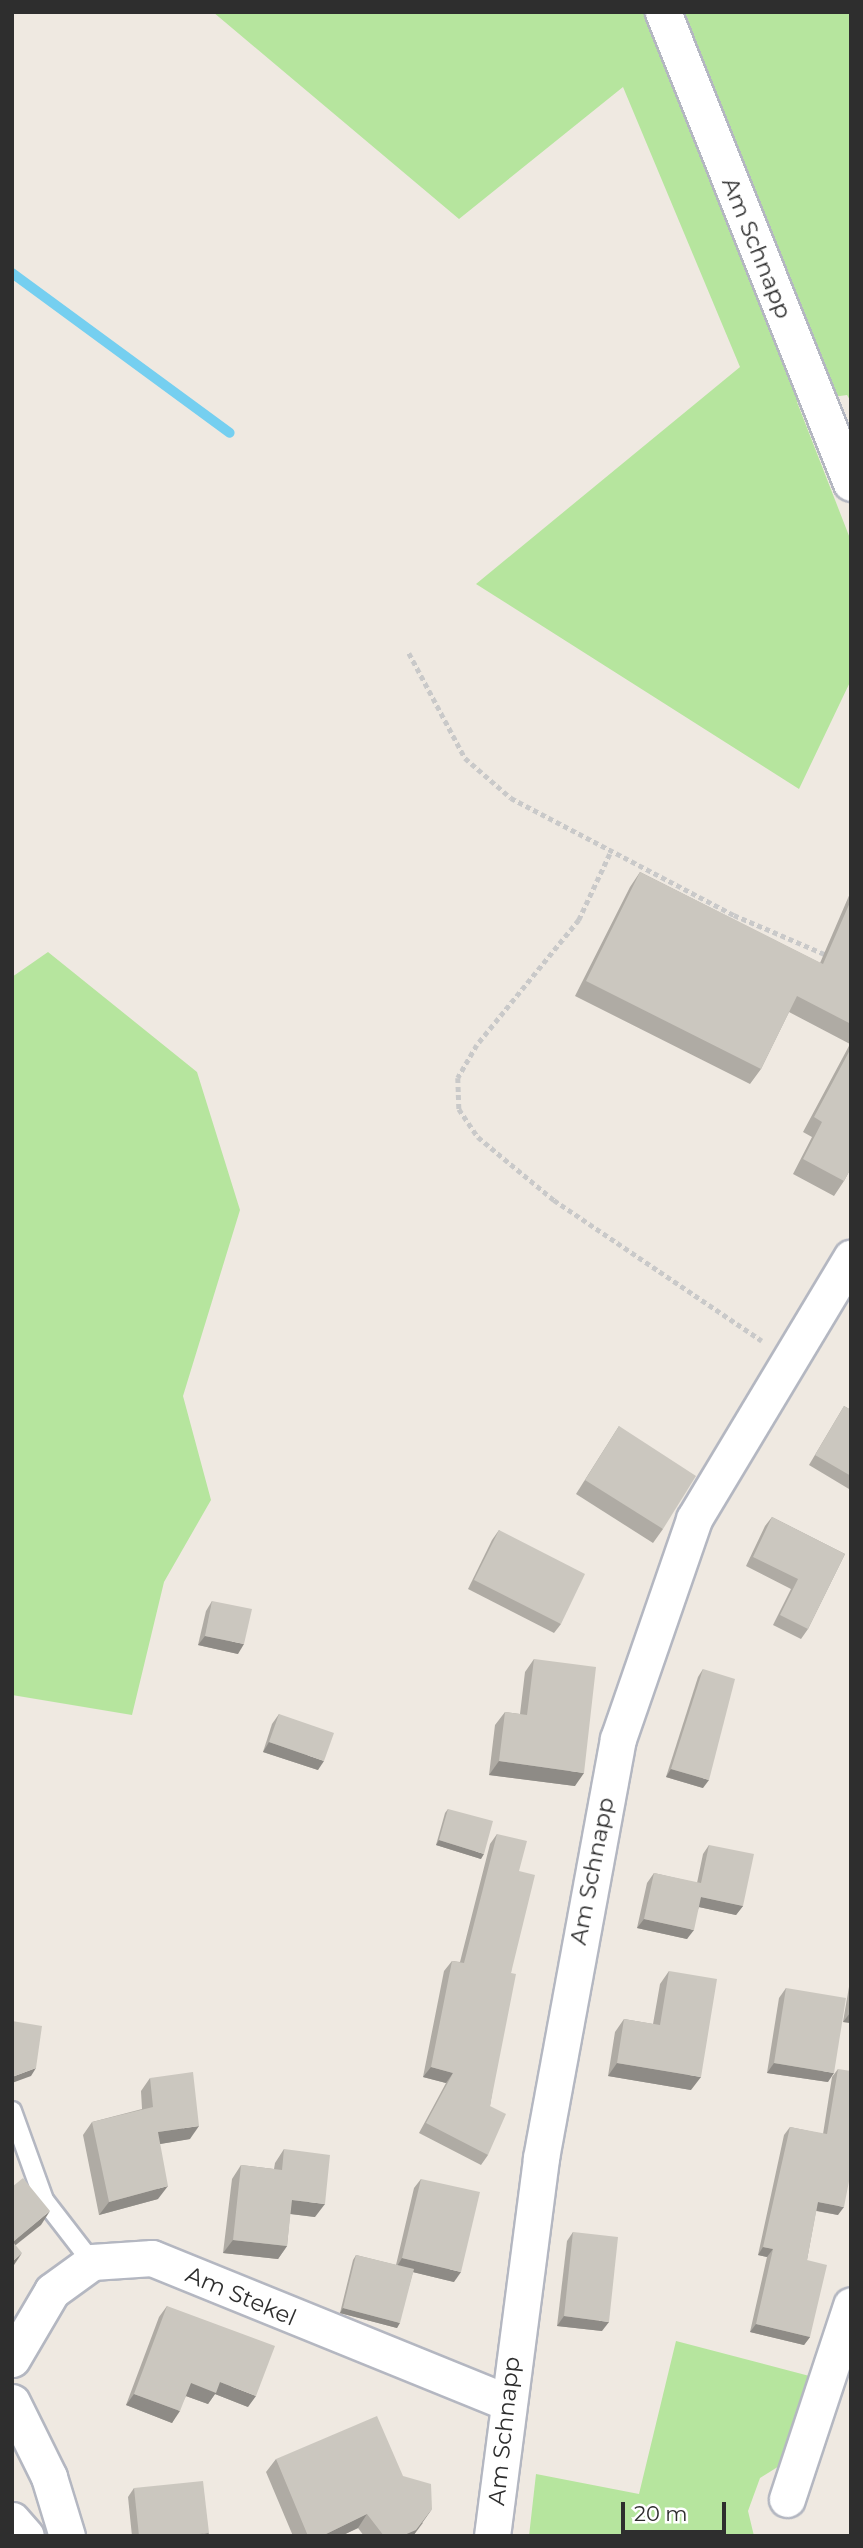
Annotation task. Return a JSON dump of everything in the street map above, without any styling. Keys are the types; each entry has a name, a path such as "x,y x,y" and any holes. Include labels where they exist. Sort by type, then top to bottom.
{"street":[{"name":"Am Schnapp","path":"663,12 851,483"},
{"name":"Am Schnapp","path":"492,2536 506,2402 568,1998 618,1739 694,1519 851,1258"},
{"name":"Am Stekel","path":"92,2262 152,2258 506,2402"},
{"path":"12,2359 52,2291 92,2262"},
{"path":"787,2499 851,2305"},
{"path":"12,2402 49,2477 68,2536"},
{"path":"12,2520 26,2536"}],"lane":[{"path":"12,2111 44,2200 92,2262"}],"path":[{"path":"409,653 465,758 511,798 610,853 839,960"},
{"path":"610,853 579,919 477,1045 458,1078 459,1109 478,1137 554,1200 789,1359"}],"green space":[{"path":"213,12 851,12 851,402 847,395 797,402 851,541 851,680 799,789 476,584 740,367 623,87 459,219"},
{"path":"48,952 197,1072 240,1210 183,1396 211,1500 164,1582 132,1715 12,1695 12,977"},
{"path":"676,2341 817,2378 784,2463 760,2478 748,2511 754,2536 529,2536 536,2474 639,2494"}],"building":[{"path":"640,872 823,964 851,900 851,1024 797,996 761,1069 586,981"},
{"path":"851,1048 851,1168 844,1181 803,1159 822,1122 814,1117"},
{"path":"844,1406 851,1410 851,1476 815,1455"},
{"path":"619,1426 696,1476 663,1529 585,1480"},
{"path":"772,1517 845,1554 808,1629 780,1615 798,1579 753,1557"},
{"path":"499,1530 585,1574 561,1624 474,1580"},
{"path":"212,1601 252,1609 244,1644 205,1636"},
{"path":"534,1659 596,1667 584,1773 499,1761 505,1712 527,1715"},
{"path":"703,1669 735,1679 709,1780 671,1769"},
{"path":"279,1714 334,1733 324,1761 269,1742"},
{"path":"448,1809 493,1821 484,1854 439,1840"},
{"path":"497,1834 527,1841 519,1871 535,1875 511,1973 516,1974 490,2106 506,2114 488,2155 426,2123 453,2073 431,2067 452,1961 464,1963"},
{"path":"709,1845 754,1854 743,1906 701,1897 694,1930 644,1919 654,1873 701,1883"},
{"path":"669,1971 717,1979 701,2077 617,2063 624,2019 660,2025"},
{"path":"786,1988 846,1998 834,2073 774,2063"},
{"path":"12,2021 42,2026 36,2068 12,2077"},
{"path":"838,2069 851,2071 851,2171 844,2207 818,2202 807,2260 827,2265 810,2337 756,2324 773,2249 763,2247 790,2127 827,2134"},
{"path":"193,2072 199,2126 158,2132 168,2186 109,2202 92,2122 153,2107 150,2078"},
{"path":"284,2149 330,2155 325,2204 292,2200 287,2246 233,2240 241,2165 282,2170"},
{"path":"23,2178 50,2211 13,2242 22,2253 12,2262 12,2187"},
{"path":"421,2179 480,2192 461,2272 402,2258"},
{"path":"573,2232 618,2237 609,2322 564,2316"},
{"path":"356,2255 414,2269 400,2323 343,2308"},
{"path":"167,2306 275,2346 256,2396 220,2382 216,2393 191,2383 180,2411 134,2394"},
{"path":"377,2416 403,2476 431,2484 432,2509 416,2530 402,2536 384,2536 367,2514 322,2536 308,2536 276,2459"},
{"path":"203,2481 209,2533 139,2536 134,2488"}],"waterway":[{"path":"12,273 230,433"}]}
